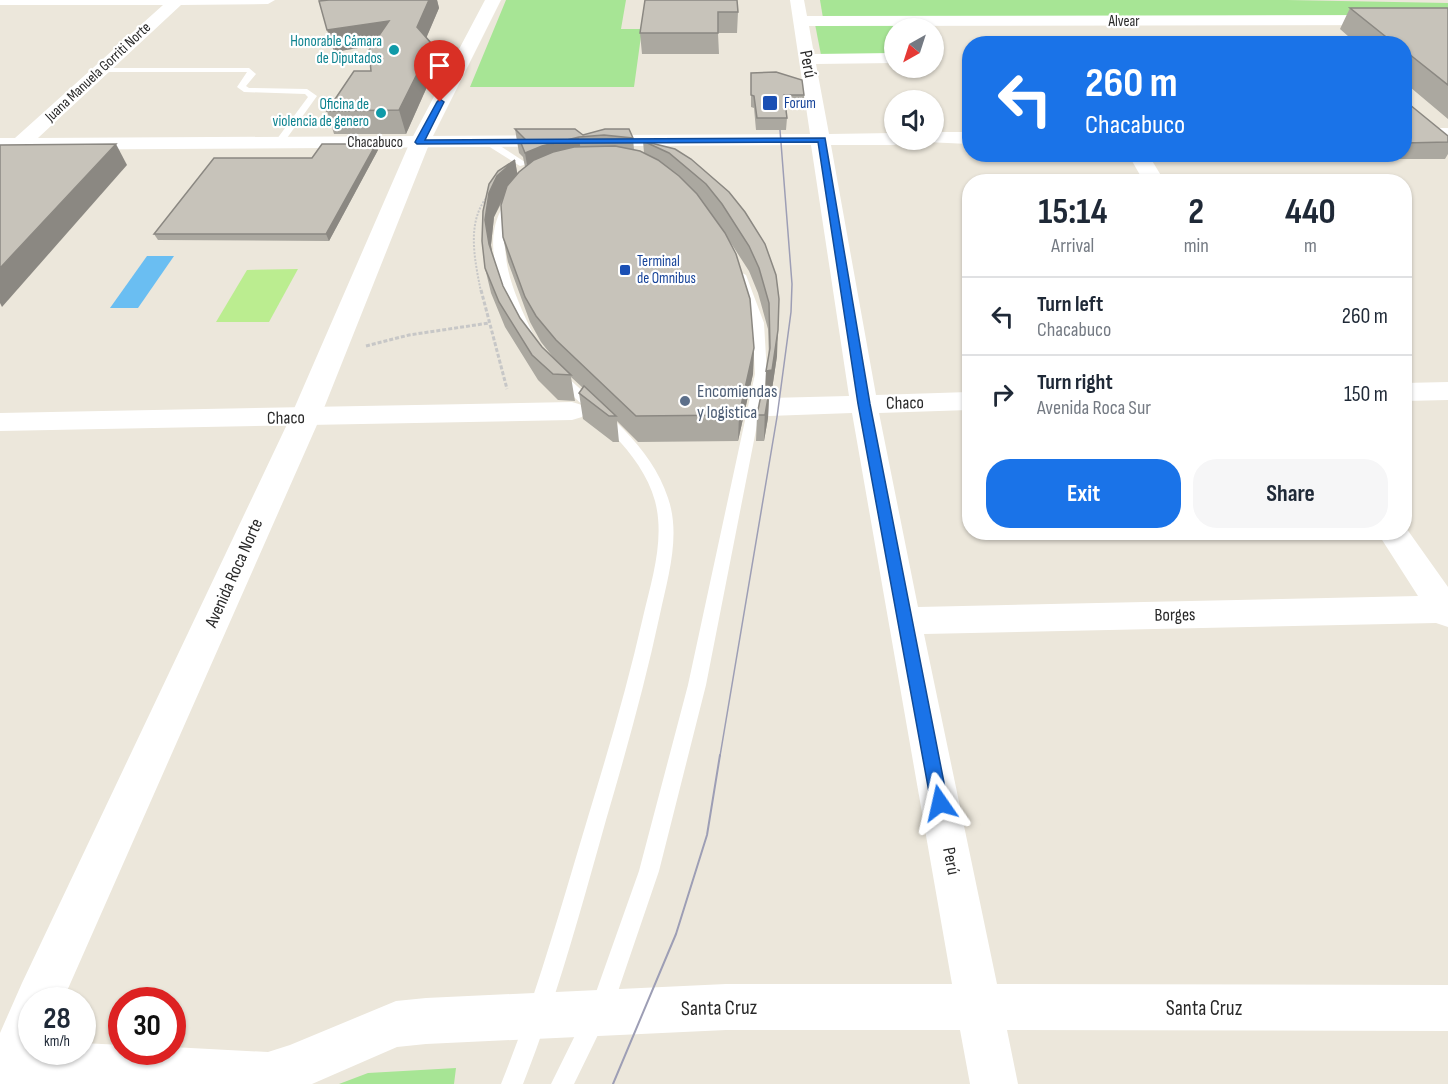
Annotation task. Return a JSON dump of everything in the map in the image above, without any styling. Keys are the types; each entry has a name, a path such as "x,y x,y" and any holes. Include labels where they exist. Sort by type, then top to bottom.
{"main road":[{"name":"Avenida Roca Norte","path":"45,987 305,418 420,142 493,0"},
{"path":"4,1070 18,1044"}],"street":[{"name":"Juana Manuela Gorriti Norte","path":"10,144 101,70 176,0"},
{"path":"1,1 268,0"},
{"path":"1040,7 1058,36"},
{"path":"1291,7 1326,36"},
{"name":"Alvear","path":"798,10 884,18"},
{"name":"Perú","path":"798,10 822,140 864,404 994,1084"},
{"name":"Alvear","path":"944,20 1448,20"},
{"path":"808,59 884,58"},
{"path":"1419,114 1446,135"},
{"path":"1412,134 1446,135"},
{"path":"944,138 962,138"},
{"name":"Chacabuco","path":"10,144 884,139"},
{"path":"1412,392 1448,391"},
{"name":"Chaco","path":"769,407 962,401"},
{"name":"Chaco","path":"0,422 305,418 572,411"},
{"path":"1398,540 1447,611"},
{"name":"Borges","path":"904,621 1447,611"},
{"name":"Santa Cruz","path":"4,1070 268,1076 291,1069 396,1024 726,1007 1448,1008"}],"lane":[{"path":"101,70 249,70 252,74 241,87 247,90 307,92 313,96 279,143"},
{"path":"595,150 634,141"},
{"path":"488,142 523,164"},
{"path":"523,186 511,200 500,223 499,250 505,282 527,336 538,351"},
{"path":"562,1084 604,1000 628,935 649,871 697,685 761,374 763,343 756,311 732,261"},
{"path":"512,1084 553,970 625,726 662,567 665,524 662,499 650,471 634,447 551,367"}],"path":[{"path":"330,356 409,335 489,323"}],"green space":[{"path":"506,0 626,0 621,29 642,29 634,87 470,87"},
{"path":"820,0 1287,0 1448,3 1448,15 823,18"},
{"path":"815,24 884,24 884,55 821,55"},
{"path":"298,269 269,322 216,322 247,270"},
{"path":"456,1068 454,1084 339,1084 368,1073"}],"water":[{"path":"147,256 174,256 138,308 110,308"}],"building":[{"path":"429,0 417,27 431,43 399,110 327,111 354,71 371,71 369,50 389,21 327,30 319,1"},
{"path":"645,0 737,0 738,12 718,12 718,33 640,33"},
{"path":"1350,8 1448,8 1448,85 1412,56 1412,36 1385,36"},
{"path":"776,72 802,80 804,95 784,95 787,118 757,118 754,96 751,95 751,73"},
{"path":"1412,107 1448,136 1448,142 1412,143"},
{"path":"515,129 575,129 583,135 605,129 629,129 633,138 604,135 579,137 542,146 525,153 521,143 526,140"},
{"path":"643,141 675,149 691,159 729,192 765,244 776,275 779,299 778,330 772,370 766,371 770,348 769,303 759,268 749,246 706,184 669,153"},
{"path":"116,144 0,268 0,145"},
{"path":"322,144 376,144 326,234 154,234 214,158 312,158"},
{"path":"615,146 640,151 658,160 679,176 697,194 725,233 736,254 750,299 754,348 739,415 636,416 556,340 536,316 525,297 503,237 501,205 507,186 534,160 553,152 574,147"},
{"path":"515,160 497,176 489,193 485,220 489,244 503,286 520,318 542,347 571,375 553,374 532,355 499,302 485,268 482,241 483,211 489,184 498,171"},
{"path":"584,386 616,416 609,416 579,393"},
{"path":"762,390 769,392 765,415 757,415"}],"tram line":[{"path":"720,756 777,417 791,312 792,284 780,130"},
{"path":"613,1084 676,934 707,835 720,755"}],"place":[{"name":"Honorable Cámara de Diputados","path":"394,50"},
{"name":"Forum","path":"770,103"},
{"name":"Oficina de violencia de genero","path":"381,113"},
{"name":"Terminal de Omnibus","path":"625,270"},
{"name":"Encomiendas y logistica","path":"685,401"}],"route":[{"path":"440,102 420,142 822,140 864,404 940,803"}]}
